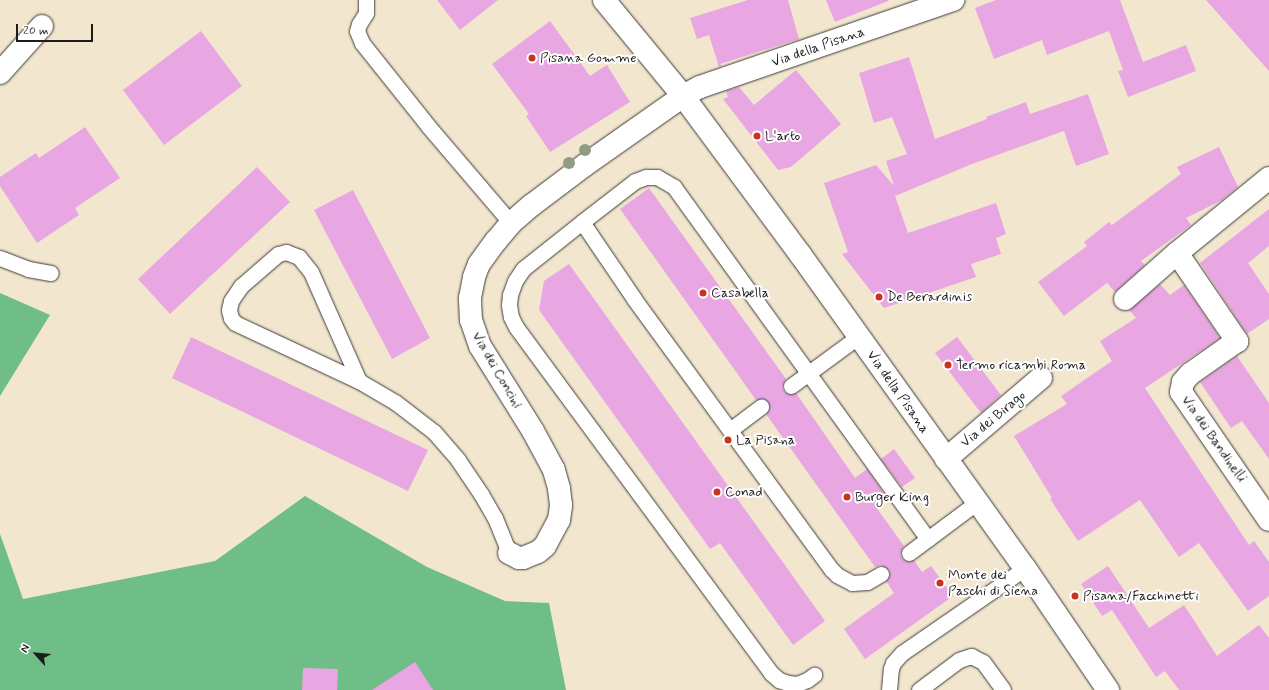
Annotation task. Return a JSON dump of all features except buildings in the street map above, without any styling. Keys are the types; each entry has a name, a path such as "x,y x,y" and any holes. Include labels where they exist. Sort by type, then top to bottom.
{"street":[{"name":"Via della Pisana","path":"604,0 683,96 859,336 976,503 1024,568 1108,690"},
{"name":"Via della Pisana","path":"683,96 700,87 953,0"},
{"path":"0,73 42,26"},
{"name":"Via dei Concini","path":"509,553 518,558 523,558 538,552 545,546 559,520 561,505 559,488 554,470 533,431 480,346 471,320 471,288 479,264 511,223 575,172 683,96"},
{"path":"1124,299 1177,253 1269,178"},
{"name":"Via dei Bandinelli","path":"1177,253 1237,341 1190,374 1183,382 1181,392 1269,520"},
{"name":"Via dei Birago","path":"946,459 1041,378"}],"lane":[{"path":"366,0 366,13 359,24 357,31 362,43 429,127 511,223"},
{"path":"814,675 797,684 788,684 779,680 770,673 516,327 511,317 509,306 510,295 515,282 523,269 635,181 646,177 663,179 674,187 810,373 928,539"},
{"path":"582,222 635,300 831,569 837,575 852,583 860,584 868,582 881,574"},
{"path":"359,381 311,272 299,257 286,252 278,254 241,286 231,301 229,310 231,318 235,322 359,381 395,402 434,432 481,494 495,518 509,553"},
{"path":"0,258 28,269 51,273"},
{"path":"791,386 859,336"},
{"path":"730,430 761,407"},
{"path":"909,553 976,503"},
{"path":"889,690 893,663 902,653 1024,568"},
{"path":"929,687 959,660 970,656 982,662 1003,690"}],"green space":[{"path":"0,293 50,315 0,396"},
{"path":"305,496 427,567 505,601 549,603 566,690 0,690 0,534 23,599 215,561"}],"place":[{"name":"Pisana Gomme","path":"532,58"},
{"name":"L'arto","path":"757,136"},
{"name":"Casabella","path":"703,293"},
{"name":"De Berardinis","path":"879,297"},
{"name":"Termo ricambi Roma","path":"948,365"},
{"name":"La Pisana","path":"728,440"},
{"name":"Conad","path":"717,492"},
{"name":"Burger King","path":"847,497"},
{"name":"Monte dei Paschi di Siena","path":"940,583"},
{"name":"Pisana/Facchinetti","path":"1075,596"}]}
